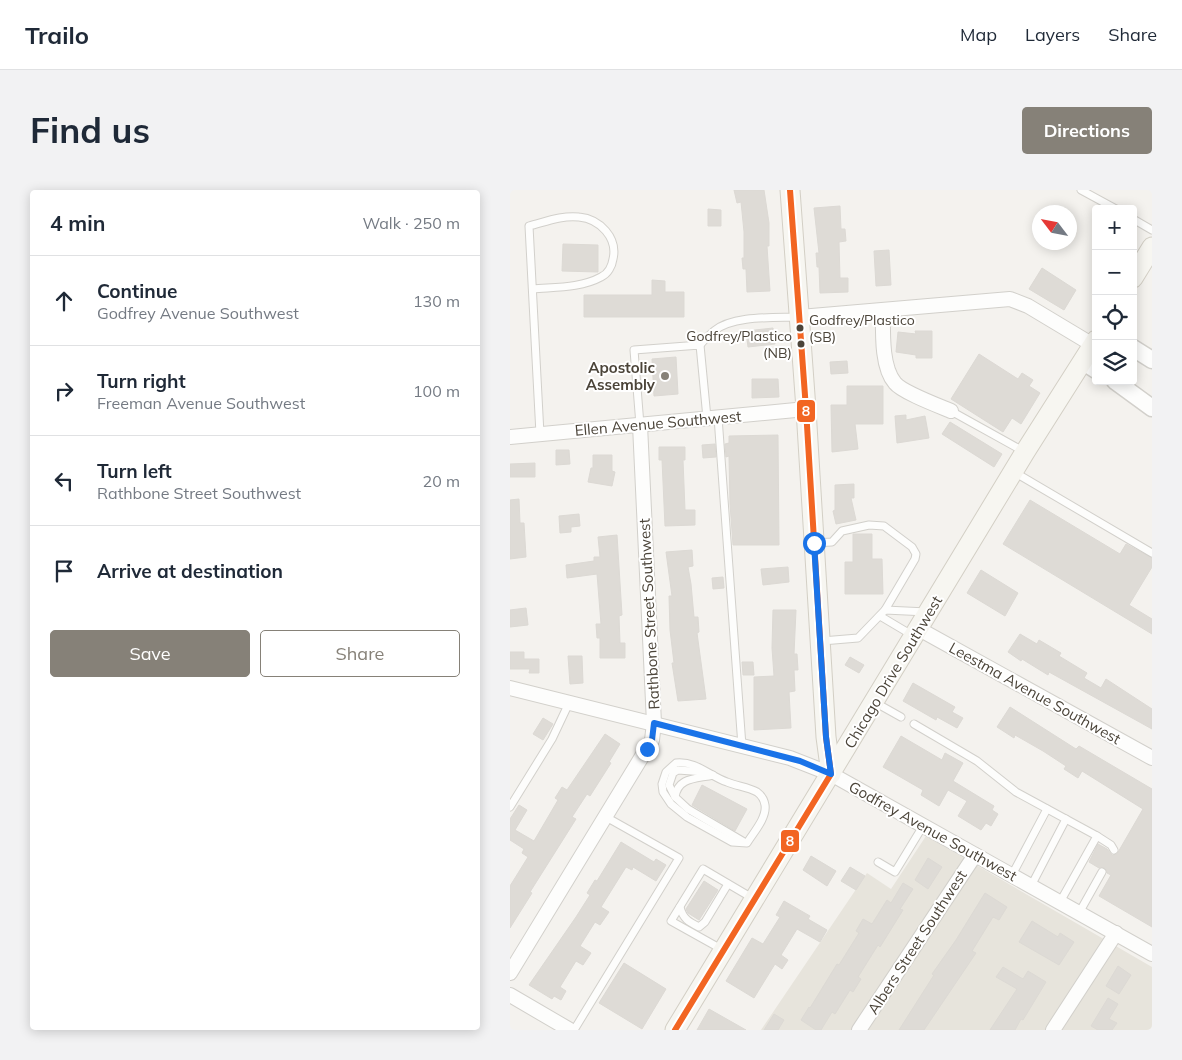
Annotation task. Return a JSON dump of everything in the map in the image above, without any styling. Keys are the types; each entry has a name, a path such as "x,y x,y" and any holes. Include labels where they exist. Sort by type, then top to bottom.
{"main road":[{"name":"Godfrey Avenue Southwest","path":"790,190 800,316 826,737 831,774"},
{"path":"1137,271 1152,247"},
{"name":"Chicago Drive Southwest","path":"675,1030 1025,452 1089,365 1092,351"}],"street":[{"path":"800,316 1010,300 1028,306 1092,341"},
{"path":"883,310 883,341 886,359 895,384 951,412"},
{"path":"1137,351 1152,360"},
{"path":"1120,385 1152,408"},
{"name":"Ellen Avenue Southwest","path":"510,437 806,409"},
{"name":"Rathbone Street Southwest","path":"510,973 650,744 653,734 640,424"},
{"name":"Leestma Avenue Southwest","path":"917,633 1152,758"},
{"path":"510,688 800,761 831,774"},
{"name":"Godfrey Avenue Southwest","path":"831,774 1152,954"},
{"name":"Albers Street Southwest","path":"860,1030 975,855"},
{"path":"1053,1030 1116,933"},
{"path":"510,995 570,1030"}],"lane":[{"path":"1081,190 1109,205"},
{"path":"533,289 588,284 604,276 612,266 615,249 612,239 604,229 592,220 579,217 559,218 529,226 540,434"},
{"path":"1137,221 1152,230"},
{"path":"640,424 634,350 700,345 714,330 732,322 800,316"},
{"path":"700,345 713,418 742,746"},
{"path":"951,412 1025,452"},
{"path":"1014,472 1152,553"},
{"path":"814,543 832,542 842,531 869,525 884,526 912,547 916,554 915,559 883,613 858,638 820,641"},
{"path":"883,613 916,610 929,612"},
{"path":"883,613 917,633"},
{"path":"874,702 902,717"},
{"path":"510,807 552,739 569,703"},
{"path":"914,724 977,761 1004,780 1016,792 1097,836 1111,845 1114,850"},
{"path":"686,763 728,783 754,790 763,799 765,812 747,843 732,842 688,817 671,804 663,792 662,784 664,775 674,764 686,763"},
{"path":"710,773 675,771 669,782 670,788 675,797 688,809 747,843"},
{"path":"675,797 678,787 683,782 710,773"},
{"path":"1012,875 1047,809"},
{"path":"574,1030 679,858 606,817"},
{"path":"1031,886 1066,820"},
{"path":"878,862 895,872 923,826"},
{"path":"1060,902 1097,836"},
{"path":"724,950 671,921 703,870 755,899"},
{"path":"1079,913 1102,872"},
{"path":"680,907 682,916 699,927 705,922 728,884"}],"shaded area":[{"path":"926,836 1152,967 1152,1030 761,1030 867,873 891,889"}],"building":[{"path":"734,190 764,190 769,223 769,246 767,246 770,291 747,292 746,269 743,269 742,258 744,258 744,232 741,202 737,203"},
{"path":"840,206 841,229 845,229 846,241 839,242 840,278 848,278 848,292 820,293 819,267 817,267 816,253 819,253 814,208"},
{"path":"708,209 721,210 721,226 708,226"},
{"path":"563,244 598,245 598,272 562,271"},
{"path":"889,250 891,285 876,286 874,251"},
{"path":"1042,268 1076,290 1064,310 1029,289"},
{"path":"652,280 665,281 665,292 684,292 684,317 584,317 584,295 652,295"},
{"path":"773,328 775,344 748,347 746,331"},
{"path":"915,331 932,331 932,358 916,358 916,355 896,352 898,332 916,334"},
{"path":"979,354 1018,379 1022,373 1033,380 1029,386 1040,393 1021,424 1012,418 1003,432 951,399"},
{"name":"Apostolic Assembly","path":"676,357 678,394 654,396 652,359"},
{"path":"847,361 848,373 831,374 830,362"},
{"path":"752,379 778,379 779,397 752,398"},
{"path":"847,386 883,386 883,424 855,424 858,449 832,452 831,405 847,405"},
{"path":"906,415 906,420 925,416 929,438 897,443 895,416"},
{"path":"950,422 1002,454 994,467 942,434"},
{"path":"778,435 779,545 733,545 729,456 726,457 725,444 729,443 729,436"},
{"path":"715,444 716,457 703,458 702,445"},
{"path":"659,447 685,447 685,460 683,460 685,510 695,510 695,525 665,526 662,460 659,460"},
{"path":"556,450 569,450 570,464 556,465"},
{"path":"593,455 612,455 612,471 615,472 612,486 588,482 591,468 593,468"},
{"path":"535,463 535,477 510,477 510,464"},
{"path":"854,484 854,498 851,498 856,520 836,524 833,511 835,510 835,485"},
{"path":"519,499 520,523 524,523 526,557 510,559 510,500"},
{"path":"1030,500 1120,554 1126,544 1152,558 1152,567 1129,605 1152,619 1152,634 1003,544"},
{"path":"579,514 580,526 571,527 571,532 560,533 559,516"},
{"path":"853,534 872,534 872,559 882,559 883,594 845,594 845,562 853,562"},
{"path":"617,535 622,615 619,616 620,643 625,643 625,658 600,658 600,638 597,638 596,624 601,624 597,574 567,578 566,565 594,561 594,557 600,557 598,537"},
{"path":"692,550 693,566 688,567 694,617 698,617 699,632 697,633 706,699 678,701 672,663 674,663 670,630 669,596 672,596 666,552"},
{"path":"788,567 789,582 763,585 761,569"},
{"path":"981,570 1018,593 1005,616 967,593"},
{"path":"723,577 724,588 713,589 712,578"},
{"path":"526,608 528,625 510,627 510,610"},
{"path":"773,610 796,610 794,654 797,654 798,670 794,670 795,691 789,692 791,728 754,730 754,677 774,676 772,648"},
{"path":"1020,634 1037,644 1039,640 1061,653 1059,656 1087,673 1084,678 1101,688 1106,679 1152,709 1152,729 1049,672 1048,675 1022,659 1021,661 1008,652"},
{"path":"510,652 524,652 524,659 539,659 539,673 529,673 530,669 510,669"},
{"path":"568,656 582,656 583,683 570,684"},
{"path":"850,657 864,665 859,673 845,665"},
{"path":"742,662 753,662 754,675 743,675"},
{"path":"913,683 955,707 952,712 963,718 957,728 937,717 936,720 903,701"},
{"path":"1010,707 1076,749 1079,746 1152,789 1152,927 1099,896 1111,875 1107,873 1105,868 1099,868 1089,862 1098,844 1107,849 1112,855 1117,854 1143,809 1082,771 1078,778 1064,769 1066,766 1043,751 1015,735 1014,738 997,727"},
{"path":"543,718 553,724 543,740 533,734"},
{"path":"605,734 620,744 609,762 611,763 590,796 587,794 572,817 576,819 530,892 532,893 510,928 510,886 528,857 522,853 524,849 510,840 510,819 519,805 527,810 515,830 534,841 558,800 555,798 562,787 567,790"},
{"path":"901,736 942,760 945,753 963,763 953,781 994,806 992,810 998,814 991,826 986,823 981,830 958,816 967,801 948,790 939,806 921,795 923,790 883,767"},
{"path":"702,785 747,809 735,831 692,805"},
{"path":"621,842 654,862 656,859 666,865 656,881 633,867 632,870 626,867 601,907 609,912 600,925 595,922 580,946 591,953 583,965 576,961 560,987 566,991 561,1000 554,996 552,999 529,985 576,917 590,895 587,893 595,880 597,881"},
{"path":"811,856 836,871 827,886 803,870"},
{"path":"928,858 942,867 928,889 915,880"},
{"path":"850,867 865,876 856,890 841,881"},
{"path":"704,881 718,890 699,920 688,913 686,909"},
{"path":"903,883 913,889 900,909 903,910 880,947 878,945 858,977 861,979 853,992 850,990 835,1014 832,1012 821,1030 816,1030 801,1020 859,933 856,931 863,919 872,924 887,900 891,903"},
{"path":"985,893 1007,907 999,920 993,917 972,951 976,953 924,1030 899,1030 934,975 932,974"},
{"path":"784,901 810,916 808,919 827,930 820,942 797,929 781,955 788,960 782,969 775,964 754,998 726,981 752,938 763,944 780,917 776,915"},
{"path":"1032,921 1058,937 1060,933 1074,942 1059,965 1019,942"},
{"path":"624,963 666,989 642,1029 599,1003"},
{"path":"1118,966 1131,975 1119,994 1106,986"},
{"path":"1003,967 1023,979 1028,971 1046,982 1015,1030 990,1030 1017,989 996,977"},
{"path":"1108,998 1118,1004 1109,1019 1117,1023 1112,1030 1098,1030 1091,1026"},
{"path":"709,1009 746,1030 697,1030"},
{"path":"774,1014 784,1020 778,1030 764,1030"}],"transit line":[{"name":"8","path":"675,1030 831,774 826,737 806,409 790,190"}],"place":[{"name":"Godfrey/Plastico (SB)","path":"800,328"},
{"name":"Godfrey/Plastico (NB)","path":"801,344"},
{"name":"Apostolic Assembly","path":"665,376"}],"route":[{"path":"647,749 652,740 654,723 800,761 831,774 826,737 814,543"}]}
